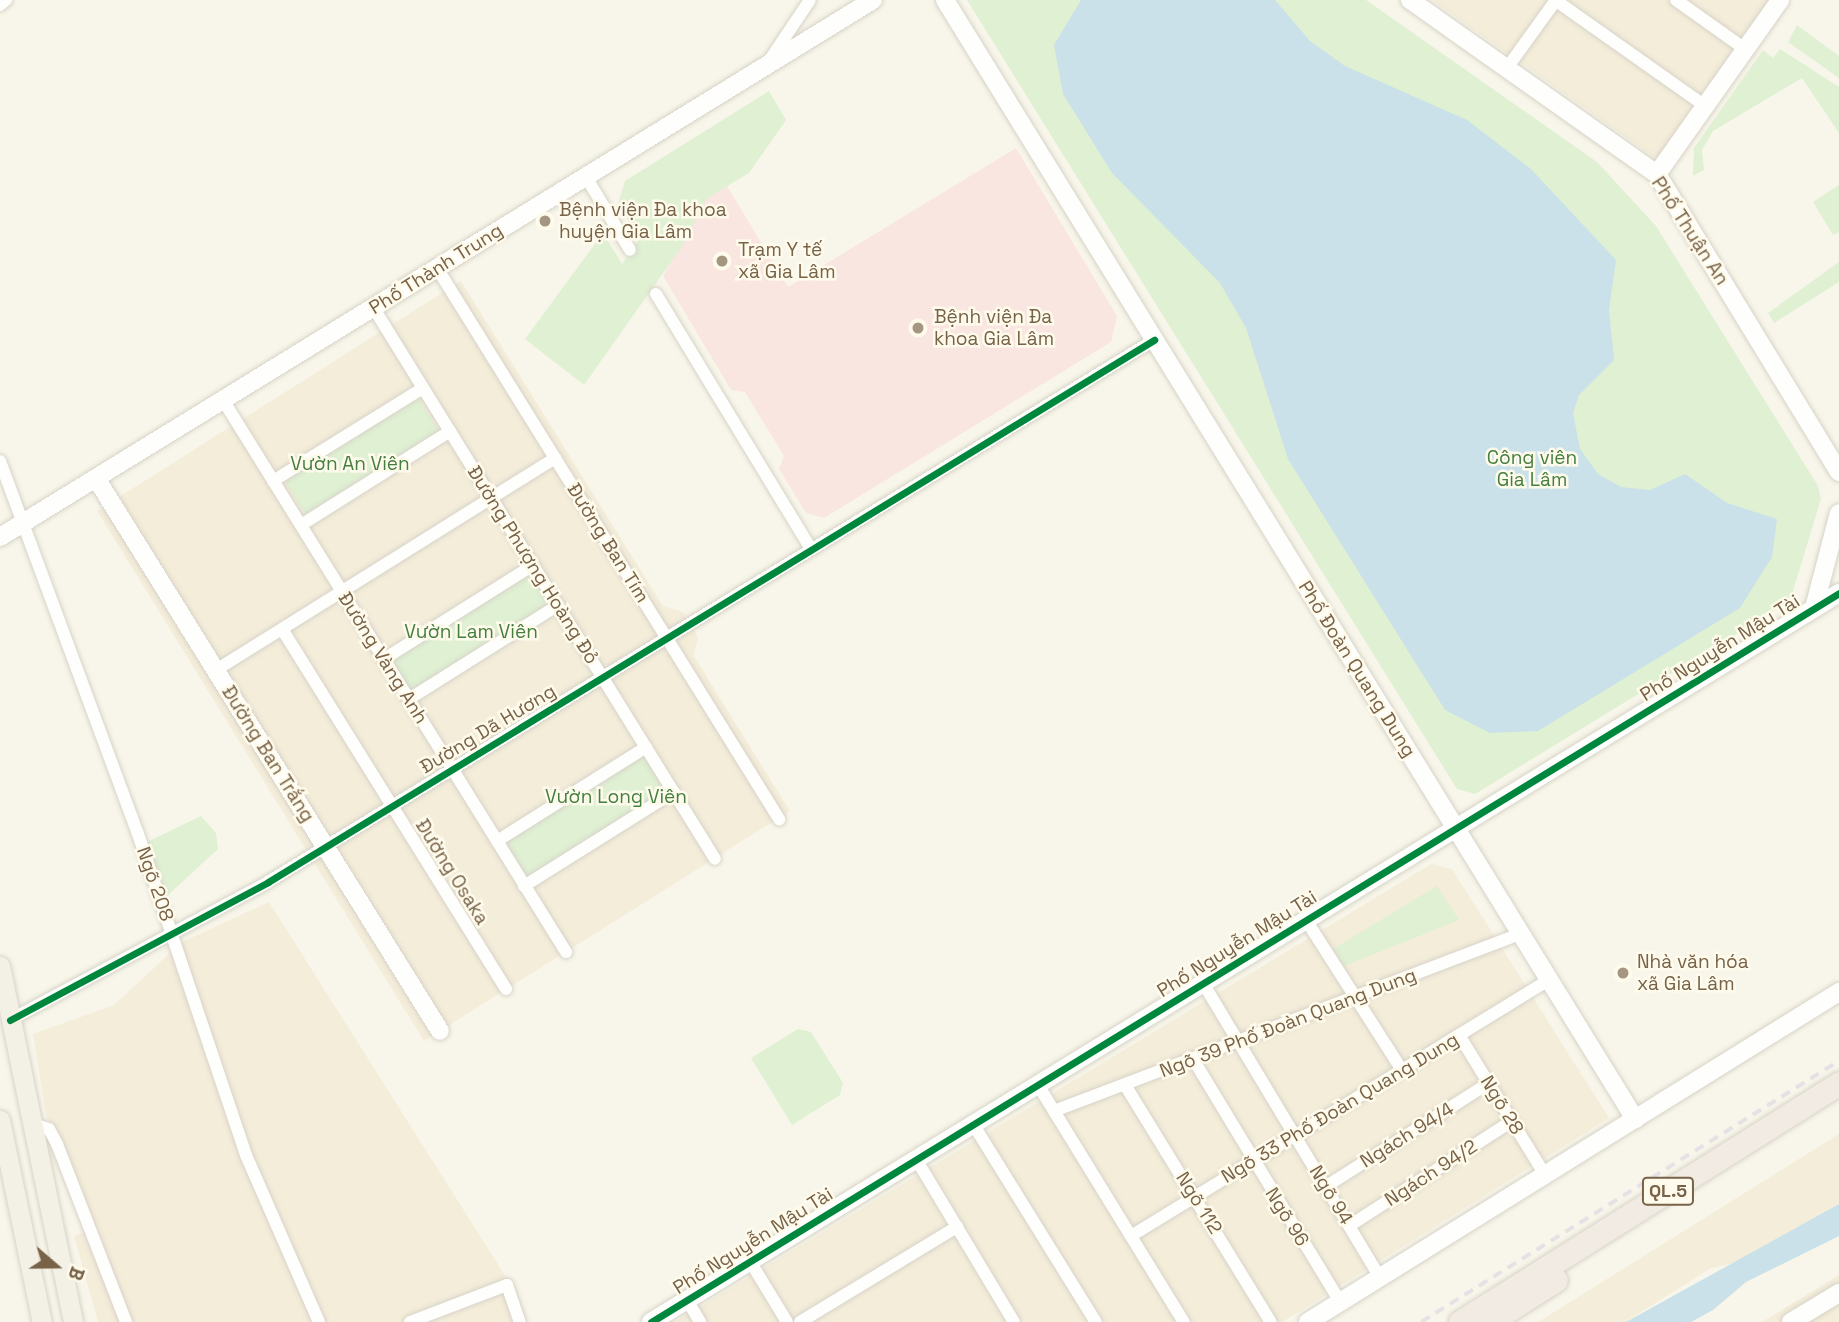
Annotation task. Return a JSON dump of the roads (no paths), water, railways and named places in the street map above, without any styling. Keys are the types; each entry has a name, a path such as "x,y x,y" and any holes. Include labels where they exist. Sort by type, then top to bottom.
{"highway":[{"name":"QL.5","path":"1486,1316 1839,1083"},
{"name":"QL.5","path":"1486,1316 1839,1100"}],"main road":[{"path":"0,967 50,1227 72,1322"},
{"path":"0,1120 42,1322"},
{"path":"22,1235 50,1227"}],"street":[{"path":"0,5 6,0"},
{"path":"766,65 810,0"},
{"name":"Phố Thành Trung","path":"0,537 873,0"},
{"name":"Phố Đoàn Quang Dung","path":"945,0 1635,1119"},
{"name":"Phố Thuận An","path":"1410,0 1657,174 1839,472"},
{"path":"1507,68 1555,0 1705,106"},
{"path":"1675,0 1745,49"},
{"path":"1657,174 1780,0"},
{"path":"586,177 630,250"},
{"name":"Đường Ban Tím","path":"437,268 779,819"},
{"path":"656,294 811,549"},
{"name":"Đường Phượng Hoàng Đỏ","path":"373,307 715,859"},
{"name":"Đường Dã Hương","path":"10,1020 325,847 1154,340"},
{"path":"274,481 423,388"},
{"name":"Đường Vàng Anh","path":"223,400 566,952"},
{"path":"301,525 450,432"},
{"path":"216,670 555,458"},
{"name":"Ngõ 208","path":"0,461 171,931 247,1155 319,1322"},
{"name":"Đường Ban Trắng","path":"96,478 440,1031"},
{"path":"1814,608 1839,513"},
{"path":"384,659 533,565"},
{"name":"Phố Nguyễn Mậu Tài","path":"651,1322 1839,593"},
{"path":"409,699 558,605"},
{"name":"Đường Osaka","path":"282,629 506,989"},
{"path":"496,841 646,747"},
{"path":"524,886 674,792"},
{"path":"1306,920 1402,1070"},
{"name":"Ngõ 39 Phố Đoàn Quang Dung","path":"1054,1111 1521,934"},
{"name":"Ngõ 33 Phố Đoàn Quang Dung","path":"1131,1236 1549,980"},
{"name":"Ngõ 94","path":"1203,983 1380,1277"},
{"path":"1308,1322 1839,992"},
{"name":"Ngõ 28","path":"1460,1035 1545,1175"},
{"name":"Ngõ 96","path":"1193,1059 1340,1302"},
{"name":"Ngách 94/4","path":"1325,1187 1489,1083"},
{"path":"1038,1085 1184,1322"},
{"name":"Ngõ 112","path":"1125,1085 1271,1322"},
{"name":"Ngách 94/2","path":"1349,1226 1512,1121"},
{"path":"30,1123 49,1129 58,1144 126,1322"},
{"path":"973,1125 1096,1322"},
{"path":"916,1159 1014,1322"},
{"path":"800,1322 957,1227"},
{"path":"750,1261 787,1322"},
{"path":"410,1322 507,1284 520,1322"},
{"path":"1791,1322 1839,1293"},
{"path":"687,1300 700,1322"}],"water":[{"name":"Công viên Gia Lâm","path":"1081,0 1275,0 1310,41 1345,66 1467,120 1531,169 1616,260 1609,310 1614,360 1579,395 1573,413 1580,449 1598,474 1621,487 1650,490 1685,474 1727,503 1777,519 1772,557 1740,608 1538,731 1490,733 1445,710 1288,459 1246,328 1220,283 1112,173 1063,94 1054,45"},
{"path":"1839,1204 1839,1236 1746,1282 1713,1310 1691,1322 1626,1322"}],"railway":[{"path":"1421,1322 1839,1061"}],"place":[{"name":"Bệnh viện Đa khoa huyện Gia Lâm","path":"545,221"},
{"name":"Trạm Y tế xã Gia Lâm","path":"722,261"},
{"name":"Bệnh viện Đa khoa Gia Lâm","path":"918,328"},
{"name":"Nhà văn hóa xã Gia Lâm","path":"1623,973"}],"park label":[{"name":"Vườn An Viên","path":"350,464"},
{"name":"Vườn Lam Viên","path":"471,632"},
{"name":"Vườn Long Viên","path":"616,797"}]}
